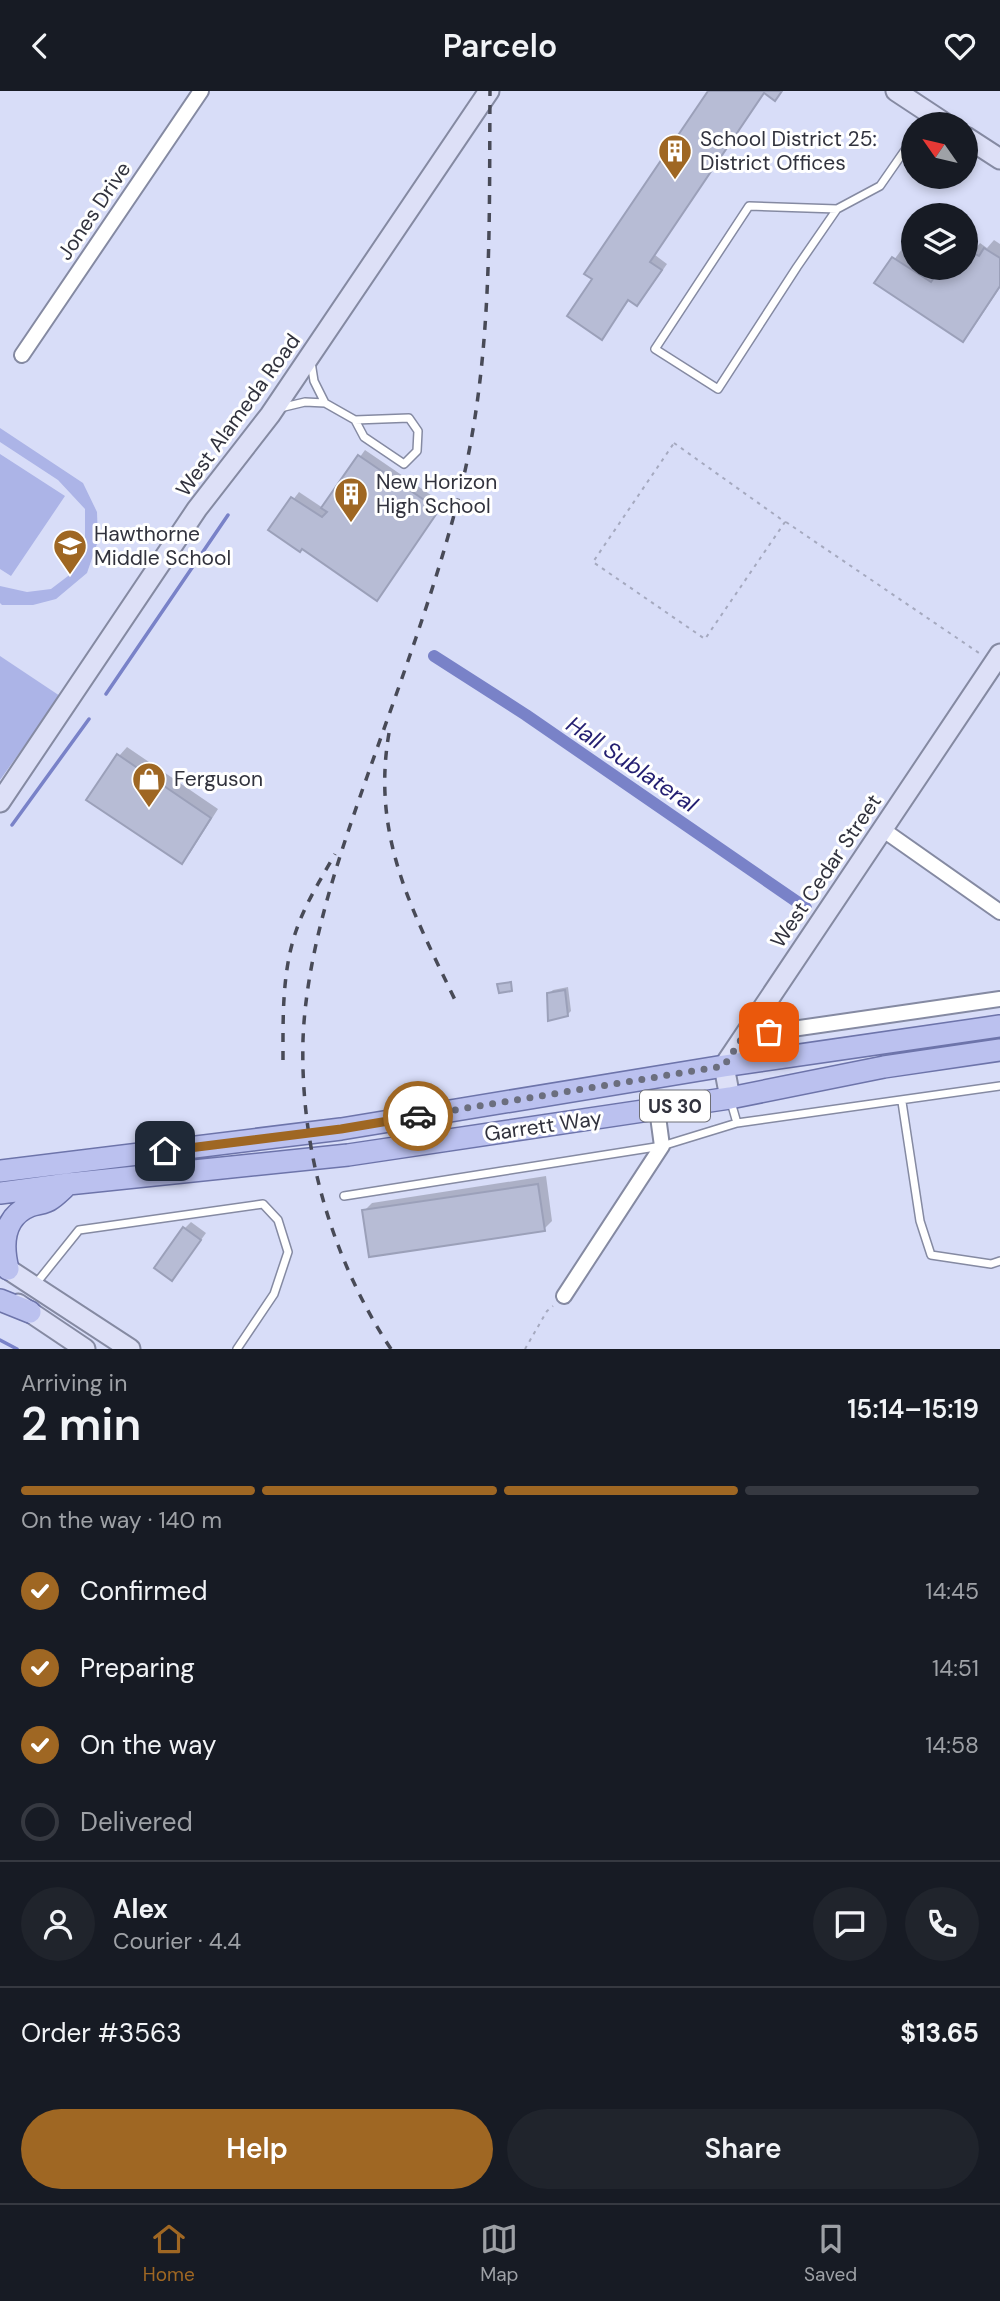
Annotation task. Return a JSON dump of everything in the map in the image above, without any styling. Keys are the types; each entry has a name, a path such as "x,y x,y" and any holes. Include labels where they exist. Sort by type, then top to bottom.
{"main road":[{"name":"West Alameda Road","path":"0,802 197,509 273,410 489,91"},
{"path":"896,91 922,112"},
{"path":"978,145 1000,159"},
{"name":"West Cedar Street","path":"724,1066 997,659"},
{"name":"Garrett Way","path":"0,1171 341,1129 724,1066 1000,1026"},
{"name":"Garrett Way","path":"0,1193 348,1155 730,1098 884,1067 1000,1050"},
{"path":"724,1066 730,1098"},
{"path":"68,1184 49,1201 30,1206 11,1221 5,1232 4,1267 130,1349"},
{"path":"0,1291 85,1349"},
{"path":"0,1300 30,1313"}],"street":[{"name":"Jones Drive","path":"22,355 201,91"},
{"path":"882,829 1000,912"},
{"path":"744,1035 1000,999"},
{"path":"564,1296 662,1146 657,1109"}],"lane":[{"path":"837,209 749,206 655,349 718,389 837,209 880,185 901,155"},
{"path":"312,353 312,372 325,403"},
{"path":"273,410 305,402 325,403 355,420 409,418 418,431 417,451 404,464 364,437 355,420"},
{"path":"344,1196 662,1146 737,1123 1000,1086"},
{"path":"730,1098 737,1123"},
{"path":"902,1101 920,1221 931,1255 991,1264 1000,1261"},
{"path":"33,1287 79,1230 263,1204 278,1220 288,1252 274,1294 237,1349"}],"path":[{"path":"785,522 705,639 593,562 674,443 785,522 997,659"},
{"path":"525,1349 547,1311 564,1296"}],"shaded area":[{"path":"0,428 83,483 97,512 98,541 87,573 56,599 33,605 2,605 0,586 27,592 51,589 72,573 85,543 85,509 58,480 0,442"},
{"path":"0,454 65,496 11,576 0,569"},
{"path":"0,656 60,696 0,780"}],"building":[{"name":"School District 25: District Offices","path":"708,91 782,91 775,101 764,93 650,262 662,270 637,306 628,300 602,340 567,316 592,279 584,274"},
{"path":"984,248 1000,258 1000,286 963,342 874,283 892,257 901,263 901,280 978,280 979,256"},
{"name":"New Horizon High School","path":"358,455 439,510 377,601 302,549 300,552 268,530 291,497 322,517 327,512 321,508"},
{"name":"Ferguson","path":"117,754 211,818 182,864 86,800"},
{"path":"511,982 512,991 499,993 497,984"},
{"path":"565,990 568,1016 548,1021 547,993"},
{"path":"538,1184 545,1231 369,1257 362,1210"},
{"path":"183,1227 201,1240 172,1281 154,1268"}],"waterway":[{"path":"106,694 228,515"},
{"name":"Hall Sublateral","path":"434,656 526,715 806,908"},
{"path":"12,825 89,719"},
{"path":"0,1340 17,1349"}],"railway":[{"path":"391,1349 352,1278 323,1201 307,1121 303,1081 305,1007 317,939 335,871 430,596 461,488 471,439 479,389 487,290 490,91"},
{"path":"389,733 385,771 391,840 411,905 456,1002"},
{"path":"283,1060 284,995 291,947 304,911 335,854"}],"way so far":[{"path":"418,1116 724,1066 744,1035 769,1032"}],"place":[{"name":"School District 25: District Offices","path":"675,181"},
{"name":"New Horizon High School","path":"351,524"},
{"name":"Hawthorne Middle School","path":"70,576"},
{"name":"Ferguson","path":"149,809"}],"route":[{"path":"165,1151 341,1129 418,1116"}]}
